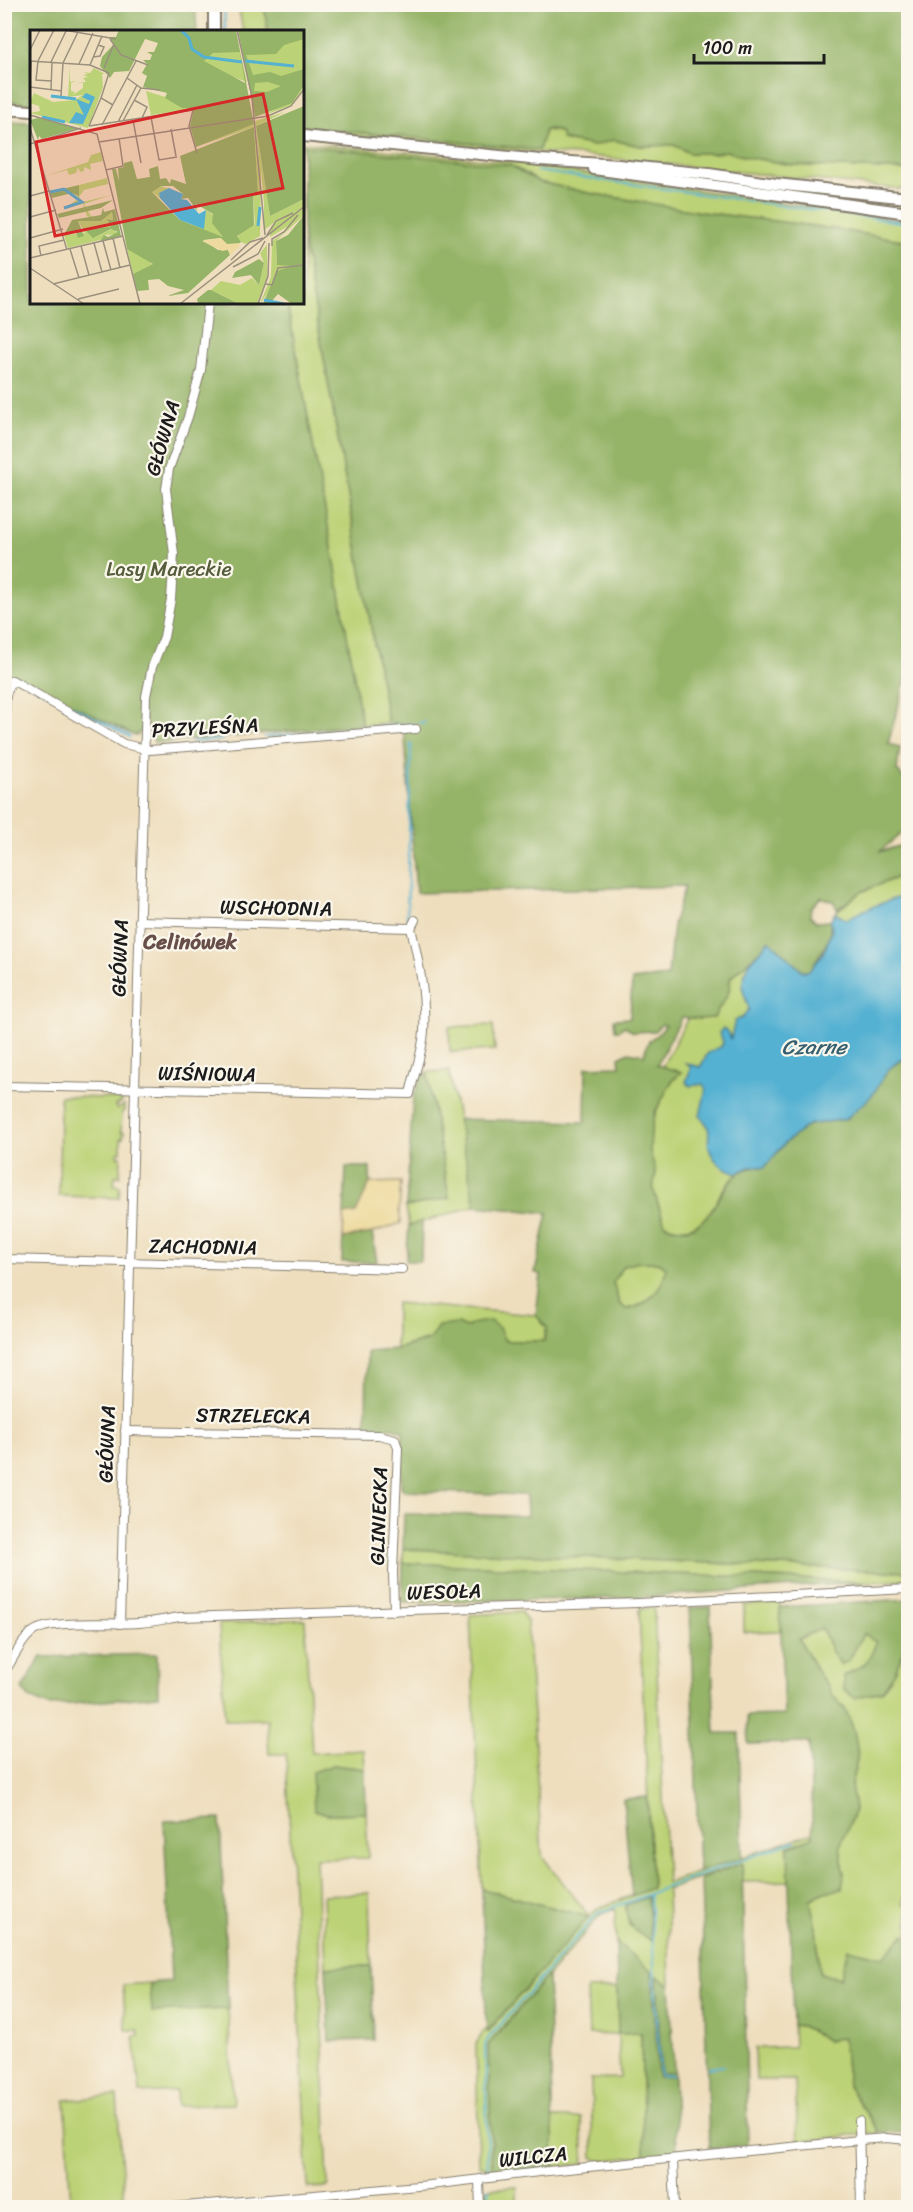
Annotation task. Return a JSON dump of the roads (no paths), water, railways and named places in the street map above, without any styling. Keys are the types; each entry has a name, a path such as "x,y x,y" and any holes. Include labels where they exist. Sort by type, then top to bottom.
{"main road":[{"path":"213,4 214,30"},
{"path":"4,109 30,111"},
{"path":"304,136 540,160 709,174 776,184 909,198"},
{"path":"540,160 615,173 909,213"}],"street":[{"name":"GŁÓWNA","path":"120,1624 144,748 148,682 164,637 171,599 174,554 166,489 169,469 188,417 201,370 208,304"},
{"name":"PRZYLEŚNA","path":"4,733 6,694 12,680 124,744 159,750 416,729"},
{"name":"WSCHODNIA","path":"139,921 413,924 422,984 424,1031 421,1054 410,1094"},
{"name":"WIŚNIOWA","path":"4,1086 410,1094"},
{"name":"ZACHODNIA","path":"4,1259 402,1269"},
{"name":"STRZELECKA","path":"125,1431 379,1435"},
{"name":"GLINIECKA","path":"379,1435 394,1439 398,1448 393,1572 394,1611"},
{"name":"WESOŁA","path":"4,1673 28,1637 42,1627 54,1624 120,1624 180,1617 650,1602 909,1589"},
{"path":"859,2121 861,2208"},
{"name":"WILCZA","path":"161,2208 479,2180 860,2140 886,2138 909,2140"},
{"path":"673,2160 675,2208"},
{"path":"479,2180 480,2208"}],"water":[{"name":"Czarne","path":"908,895 908,1057 889,1069 872,1095 847,1119 808,1125 785,1143 765,1167 749,1167 738,1173 724,1167 711,1153 708,1146 707,1126 700,1116 706,1089 703,1084 690,1086 686,1082 691,1068 686,1063 700,1067 708,1053 722,1046 723,1041 719,1033 723,1028 731,1038 735,1020 742,1018 749,1009 742,987 749,964 769,940 806,972 823,953 832,928 830,920 835,913 847,920 885,902"}],"waterway":[{"path":"224,4 225,30"},
{"path":"537,171 908,223"},
{"path":"19,678 130,737"},
{"path":"419,723 425,722"},
{"path":"265,737 413,724"},
{"path":"192,742 222,740"},
{"path":"407,920 411,744"},
{"path":"651,1893 795,1841"},
{"path":"488,2172 485,2045 487,2040 598,1913 650,1894 660,2076 672,2075"},
{"path":"709,2068 723,2066"},
{"path":"489,2189 489,2208"}],"district":[{"name":"Celinówek","path":"190,942"}],"park label":[{"name":"Lasy Mareckie","path":"169,569"}]}
